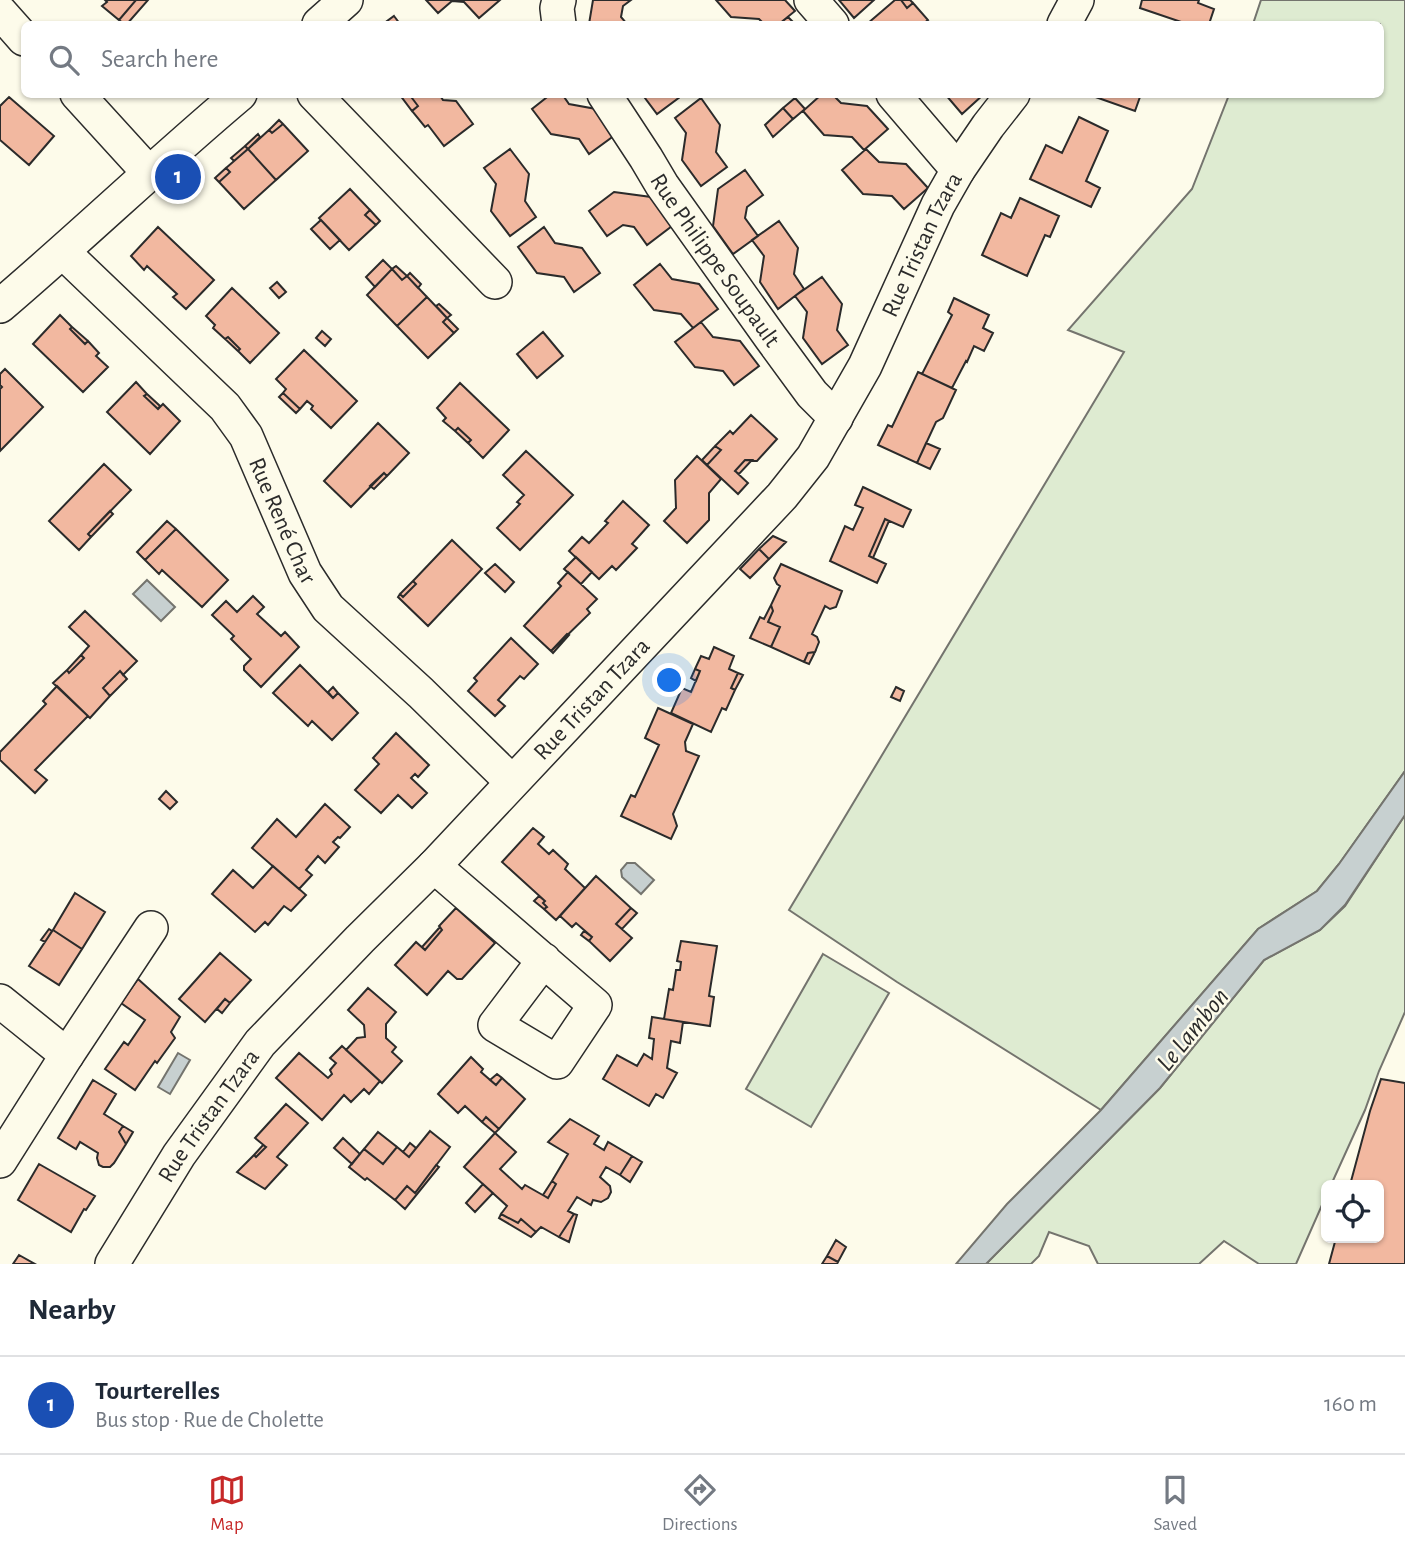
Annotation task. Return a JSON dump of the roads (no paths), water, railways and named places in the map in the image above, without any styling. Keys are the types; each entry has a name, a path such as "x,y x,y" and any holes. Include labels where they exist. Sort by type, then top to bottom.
{"street":[{"path":"322,21 345,0"},
{"path":"559,0 559,21"},
{"path":"811,0 829,21"},
{"path":"1066,21 1077,0"},
{"path":"0,12 21,36"},
{"path":"80,98 149,173"},
{"path":"0,306 235,98"},
{"path":"318,98 495,282"},
{"name":"Rue Philippe Soupault","path":"607,98 670,196 812,394 836,418"},
{"path":"896,98 958,170"},
{"name":"Rue Tristan Tzara","path":"112,1264 179,1155 260,1043 434,866 782,496 813,457 864,366 938,205 988,125 1010,98"},
{"name":"Rue René Char","path":"63,251 225,407 246,436 304,573 328,608 421,693 512,782"},
{"path":"434,866 544,960"},
{"path":"0,1161 151,928"},
{"path":"0,1001 67,1055"}],"water":[{"path":"147,580 175,607 161,621 133,594"},
{"name":"Le Lambon","path":"1405,771 1405,815 1345,905 1320,930 1264,960 1160,1088 986,1264 956,1264 1007,1204 1101,1110 1258,929 1317,891"},
{"path":"627,863 635,863 654,880 641,894 622,877 621,870"},
{"path":"178,1053 190,1060 170,1094 158,1087"}],"place":[{"name":"Tourterelles","path":"178,177"}]}
